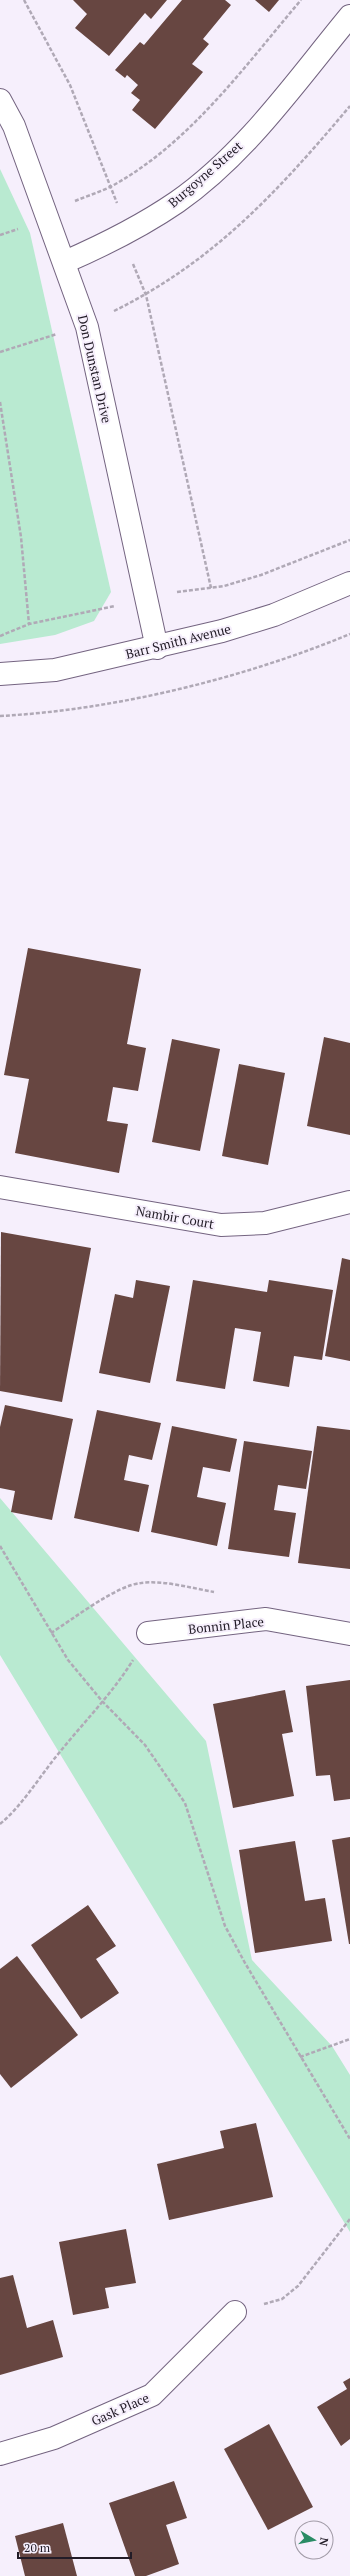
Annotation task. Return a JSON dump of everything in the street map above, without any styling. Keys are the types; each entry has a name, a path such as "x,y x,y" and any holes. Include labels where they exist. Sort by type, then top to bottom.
{"street":[{"name":"Burgoyne Street","path":"65,262 126,233 177,202 231,156 350,16"},
{"name":"Don Dunstan Drive","path":"0,100 14,126 48,215 87,327 156,648"},
{"name":"Barr Smith Avenue","path":"0,674 55,670 156,648 274,615 350,583"},
{"name":"Nambir Court","path":"0,1187 220,1225 265,1222 350,1202"},
{"name":"Bonnin Place","path":"148,1633 266,1619 350,1634"},
{"name":"Gask Place","path":"0,2454 54,2438 152,2395 235,2312"}],"path":[{"path":"24,0 70,86 112,186 126,233 131,258 146,295 211,588"},
{"path":"0,235 112,186 169,147 199,120 301,0"},
{"path":"0,352 58,333 87,327 146,295 215,247 256,212 298,168 350,106"},
{"path":"0,402 21,537 29,624"},
{"path":"0,716 106,704 147,696 219,678 350,634"},
{"path":"0,1546 68,1660 102,1700 145,1745 170,1777 185,1803 225,1926 300,2057 350,2139"},
{"path":"0,1824 12,1814 102,1700 119,1681 148,1633"},
{"path":"300,2057 350,2039"},
{"path":"235,2312 282,2299 298,2286 350,2219"}],"green space":[{"path":"0,169 30,233 111,592 94,621 55,635 0,644"},
{"path":"0,1498 206,1741 252,1960 332,2046 350,2075 350,2232 0,1655"}],"building":[{"path":"73,0 167,0 151,19 145,13 109,56 75,28 87,14"},
{"path":"182,0 225,0 231,5 203,39 209,44 192,64 203,72 155,129 132,110 140,100 131,93 138,85 127,75 125,78 115,70 140,42 144,45"},
{"path":"255,0 279,0 269,12"},
{"path":"28,948 141,969 127,1044 146,1048 138,1091 113,1087 107,1121 128,1124 119,1173 15,1153 29,1079 4,1075"},
{"path":"324,1037 350,1043 350,1135 307,1126"},
{"path":"172,1039 220,1049 200,1151 152,1142"},
{"path":"239,1064 285,1073 268,1165 222,1156"},
{"path":"1,1232 91,1248 62,1402 0,1391"},
{"path":"342,1258 350,1260 350,1361 325,1356"},
{"path":"136,1280 170,1286 150,1383 99,1373 115,1294 133,1298"},
{"path":"193,1280 267,1292 269,1280 333,1290 322,1360 294,1356 289,1387 253,1381 261,1332 235,1328 225,1389 176,1381"},
{"path":"5,1405 73,1419 52,1520 11,1512 15,1491 0,1488 0,1427"},
{"path":"97,1410 161,1423 152,1460 129,1455 124,1480 149,1485 139,1532 74,1518"},
{"path":"172,1426 237,1439 230,1472 203,1467 197,1497 226,1503 217,1546 151,1532"},
{"path":"317,1426 350,1430 350,1569 298,1563"},
{"path":"244,1441 312,1451 306,1489 278,1485 274,1510 296,1513 289,1557 228,1549"},
{"path":"350,1680 350,1799 334,1801 330,1775 316,1776 306,1686"},
{"path":"285,1690 293,1732 282,1734 294,1796 233,1808 213,1704"},
{"path":"350,1837 350,1944 349,1944 332,1840"},
{"path":"295,1841 305,1901 325,1898 332,1941 255,1953 239,1850"},
{"path":"88,1905 116,1946 96,1959 119,1993 81,2019 31,1945"},
{"path":"17,1956 78,2035 11,2088 0,2074 0,1969"},
{"path":"256,2123 273,2197 169,2220 157,2164 224,2148 220,2131"},
{"path":"126,2229 136,2283 105,2288 109,2308 73,2315 59,2242"},
{"path":"13,2275 27,2328 53,2320 63,2357 0,2375 0,2278"},
{"path":"350,2378 350,2439 341,2446 317,2407 347,2389 343,2382"},
{"path":"269,2424 313,2507 268,2530 224,2449"},
{"path":"174,2481 187,2518 166,2525 179,2564 146,2576 135,2576 109,2503"},
{"path":"63,2523 77,2576 25,2576 15,2536"}]}
